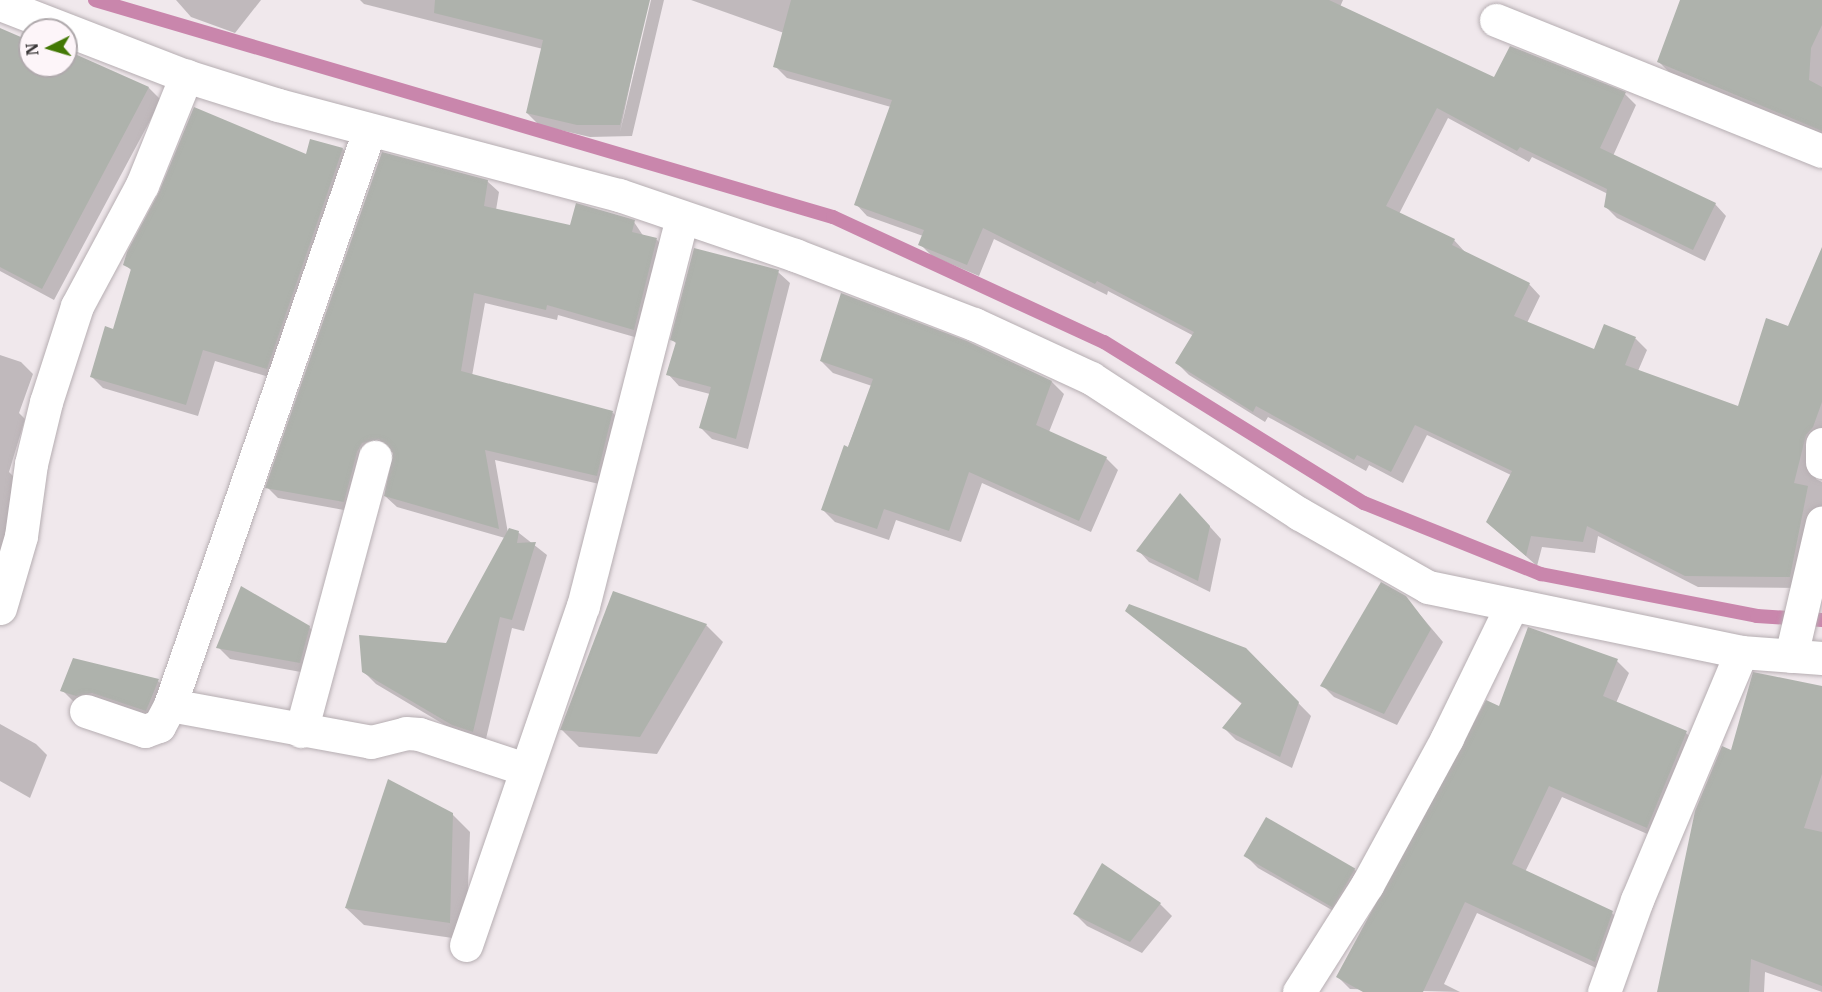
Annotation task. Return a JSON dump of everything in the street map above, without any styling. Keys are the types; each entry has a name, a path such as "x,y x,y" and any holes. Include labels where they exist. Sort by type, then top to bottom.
{"street":[{"path":"0,4 186,76 369,131 619,195 974,324 1091,378 1366,555 1428,587 1741,652 1803,635 1822,524"},
{"path":"1496,20 1822,151"},
{"path":"0,608 21,536 31,464 46,402 77,306 142,185 186,76"},
{"path":"86,711 152,731 159,726 170,705 369,131"},
{"path":"466,945 583,606 682,218"},
{"path":"1822,444 1822,462"},
{"path":"301,731 375,457"},
{"path":"1299,992 1367,885 1447,738 1512,604"},
{"path":"1604,992 1637,900 1741,652"},
{"path":"170,705 301,731 371,742 406,733 419,734 525,770"}],"building":[{"path":"435,0 650,0 620,125 577,125 526,113 543,40 434,13"},
{"path":"791,0 1329,0 1494,77 1510,46 1626,92 1600,148 1716,203 1693,250 1604,207 1607,189 1520,147 1517,151 1437,108 1386,206 1455,239 1452,245 1530,283 1514,316 1594,349 1604,324 1636,337 1625,365 1738,406 1766,318 1788,326 1822,247 1822,402 1813,427 1806,435 1794,483 1808,486 1790,577 1685,576 1587,526 1583,542 1531,536 1526,556 1486,522 1512,471 1415,425 1391,472 1357,455 1354,460 1256,406 1253,412 1175,363 1194,332 1097,281 1095,284 983,228 967,265 918,245 924,230 854,205 892,100 773,67"},
{"path":"1680,0 1822,0 1822,25 1811,48 1809,80 1822,87 1822,131 1657,62"},
{"path":"0,28 18,36 18,78 78,78 78,55 149,87 42,289 0,267"},
{"path":"194,107 306,154 310,139 343,148 267,369 203,350 186,405 90,377 105,326 113,329 131,269 123,265 127,252 159,192"},
{"path":"382,152 488,180 484,206 570,225 576,203 635,220 632,232 657,238 634,330 547,305 546,310 474,293 461,371 613,411 597,476 485,450 499,529 384,496 393,453 379,439 362,443 357,452 344,502 265,488"},
{"path":"694,248 779,270 736,439 699,428 711,387 666,375 676,342 670,340"},
{"path":"841,293 967,341 1052,381 1036,425 1107,457 1079,521 969,472 949,531 884,509 877,529 821,510 844,445 848,447 873,379 820,361"},
{"path":"1180,493 1210,526 1198,581 1136,551"},
{"path":"509,528 519,531 517,543 536,542 512,620 500,617 473,732 452,725 362,672 359,635 446,643"},
{"path":"1381,582 1406,596 1431,629 1384,714 1320,686"},
{"path":"241,586 310,626 300,663 216,648"},
{"path":"613,591 707,624 640,737 560,730"},
{"path":"1129,604 1246,648 1299,702 1280,757 1222,728 1242,703 1125,611"},
{"path":"1528,627 1618,659 1603,696 1687,731 1647,828 1549,786 1512,864 1613,911 1595,962 1465,902 1423,992 1363,992 1336,977 1486,700 1499,706"},
{"path":"73,658 159,679 146,711 92,693 76,696 60,691"},
{"path":"1753,672 1822,686 1822,774 1804,828 1822,832 1822,986 1751,959 1749,992 1657,992 1695,811 1722,746 1731,750"},
{"path":"388,779 453,813 450,923 345,908"},
{"path":"1266,817 1355,868 1333,907 1244,856"},
{"path":"1102,863 1161,903 1130,942 1073,914"}],"waterway":[{"path":"95,0 833,217 1104,342 1364,503 1541,574 1757,616 1822,620"}]}
